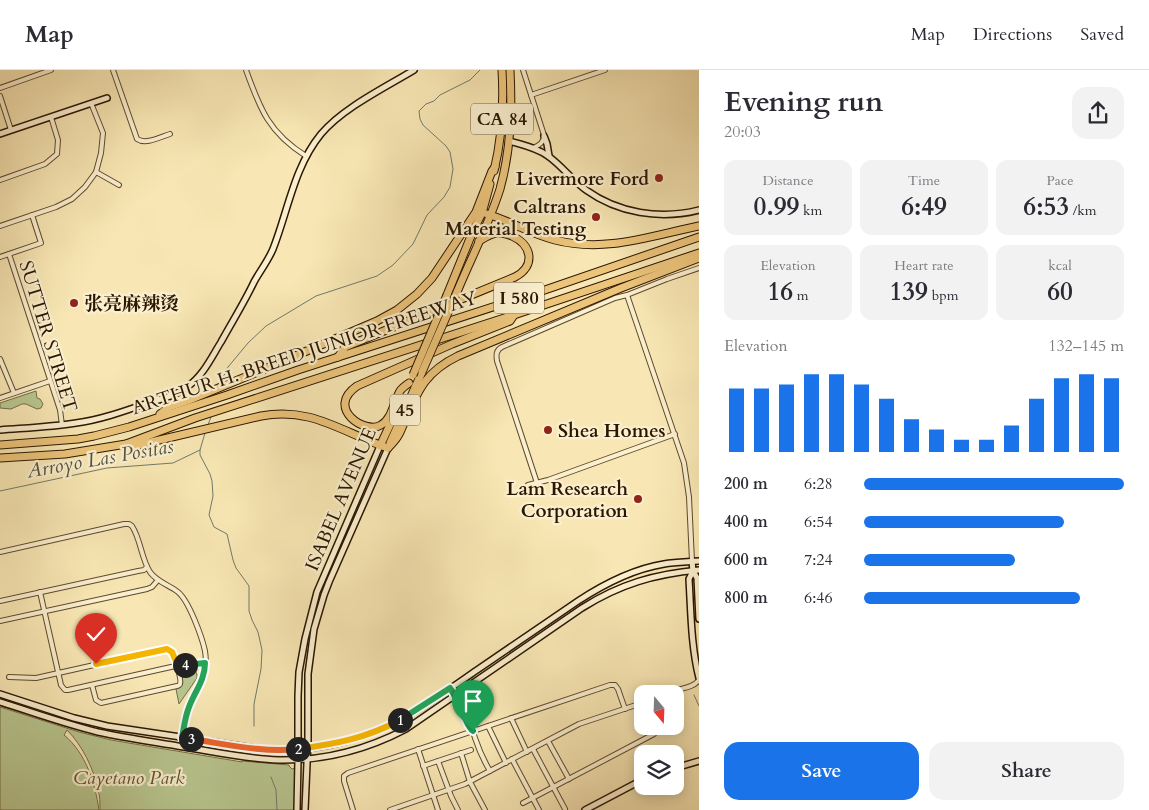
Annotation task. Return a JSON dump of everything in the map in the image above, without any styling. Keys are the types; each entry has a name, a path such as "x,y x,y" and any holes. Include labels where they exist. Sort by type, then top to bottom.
{"highway":[{"name":"ISABEL AVENUE","path":"380,446 482,213 495,167 500,140 503,92 502,70"},
{"name":"ISABEL AVENUE","path":"388,448 479,242 499,190 505,168 512,115 510,70"},
{"path":"156,417 169,407 378,321 397,310 417,294 432,278 476,212 495,167"},
{"path":"482,213 535,234 554,240 583,245 623,243 699,226"},
{"path":"338,357 346,348 515,278 527,266 529,256 526,246 515,237 500,232 490,235 479,242"},
{"name":"ARTHUR H. BREED JUNIOR FREEWAY","path":"0,445 86,438 129,426 536,293 699,237"},
{"name":"ARTHUR H. BREED JUNIOR FREEWAY","path":"0,458 64,454 126,444 222,409 699,253"},
{"path":"126,444 134,446 270,414 289,413 319,420 388,448 398,438 426,380 444,364 458,356 621,288 699,258"},
{"path":"408,383 401,389 387,418 380,426 371,428 358,423 345,410 344,404 348,394 357,386 452,344 510,321 514,315"}],"main road":[{"path":"0,430 62,425 105,417 172,396 198,378 248,296 270,255 306,156 321,134 339,116 414,70"},
{"path":"0,134 107,98"},
{"path":"544,136 549,157"},
{"path":"509,142 533,148 549,157 585,189 601,200 624,209 659,215 699,210"},
{"name":"ISABEL AVENUE","path":"297,810 299,672 305,639 317,592 380,446"},
{"name":"ISABEL AVENUE","path":"305,810 308,748 308,674 314,629 329,582 388,448"},
{"path":"692,561 697,578 699,620"},
{"path":"0,694 98,724 260,749 298,749 347,741 382,729 413,713 578,600 606,584 661,564 699,561"},
{"path":"696,570 689,578 694,656 699,679"},
{"path":"0,702 98,732 264,759 298,760 349,752 384,740 406,729 582,608 601,597 640,580 664,574 696,570"},
{"path":"684,765 699,761"},
{"path":"585,810 634,784"}],"street":[{"path":"0,88 36,72 51,70"},
{"path":"113,70 136,136 140,141 146,142 170,134"},
{"path":"246,70 260,107 270,124 288,144 306,156"},
{"path":"522,70 544,136 543,142 533,148"},
{"path":"531,96 605,70"},
{"path":"0,96 11,130"},
{"path":"0,226 56,207 72,199 85,187 96,172 101,153 103,133 91,103"},
{"path":"0,180 45,164 56,154 58,140 50,117"},
{"path":"96,172 119,185"},
{"name":"SUTTER STREET","path":"32,215 41,243 9,254 60,410 62,425"},
{"path":"0,257 9,254"},
{"path":"537,483 497,361 497,351 502,347 615,298 699,268"},
{"path":"627,295 684,463 688,485 692,561"},
{"path":"0,359 14,393"},
{"path":"0,398 50,381"},
{"path":"528,485 675,434"},
{"path":"0,552 127,524 134,528 147,567 158,580 178,592 187,603 204,649 205,663 202,680 186,715 181,746"},
{"path":"0,601 144,570 147,567"},
{"path":"0,621 147,590 158,580"},
{"path":"40,592 61,686 65,690 178,666 205,663"},
{"path":"9,677 32,678 166,649 172,652 178,666 181,681 177,686 101,703 96,701 92,685"},
{"path":"684,688 694,685 699,679"},
{"path":"353,810 344,780 344,776 348,773 610,685 615,685 618,689 625,709"},
{"path":"450,688 455,696 461,700 466,710 479,748 490,771"},
{"path":"390,810 449,791 470,782 579,724 634,706"},
{"path":"510,718 527,752"},
{"path":"488,726 506,762"},
{"path":"523,803 652,735"},
{"path":"548,741 569,779"},
{"path":"533,748 565,809"},
{"path":"418,749 438,810"},
{"path":"423,766 471,750"},
{"path":"461,753 470,782 485,810"},
{"path":"512,760 539,810"},
{"path":"438,761 458,810"}],"green space":[{"path":"36,391 37,398 43,404 41,408 37,409 22,404 11,409 0,408 0,403"},
{"path":"194,667 197,678 179,704 176,689 182,684 181,671"},
{"name":"Cayetano Park","path":"0,707 111,740 242,762 289,765 292,769 295,768 295,810 100,810 99,792 90,766 78,743 67,730 64,735 72,742 84,760 92,779 99,810 0,810"}],"waterway":[{"name":"Arroyo Las Positas","path":"220,384 228,367 248,343 266,326 316,296 377,276 393,265 413,244 427,215 444,197 450,187 453,169 450,152 423,125 419,111 440,95 470,80 480,70"},
{"name":"Arroyo Las Positas","path":"208,425 211,417"},
{"path":"205,433 200,455 212,481 213,496 209,515 214,527 227,534 236,568 249,586 249,611 258,632 262,650 261,669 254,704 254,726"},
{"name":"Arroyo Las Positas","path":"0,491 107,468 173,463 200,450"},
{"path":"694,695 699,706"},
{"path":"271,777 276,790 277,810"}],"place":[{"name":"Livermore Ford","path":"659,178"},
{"name":"Caltrans Material Testing","path":"596,217"},
{"name":"张亮麻辣烫","path":"74,303"},
{"name":"Shea Homes","path":"548,430"},
{"name":"Lam Research Corporation","path":"638,499"}],"route":[{"path":"96,664 166,649 171,650 178,666 205,663 202,680 186,715 182,738 276,750 330,745 383,729 413,713 450,688 470,729 473,731"}]}
